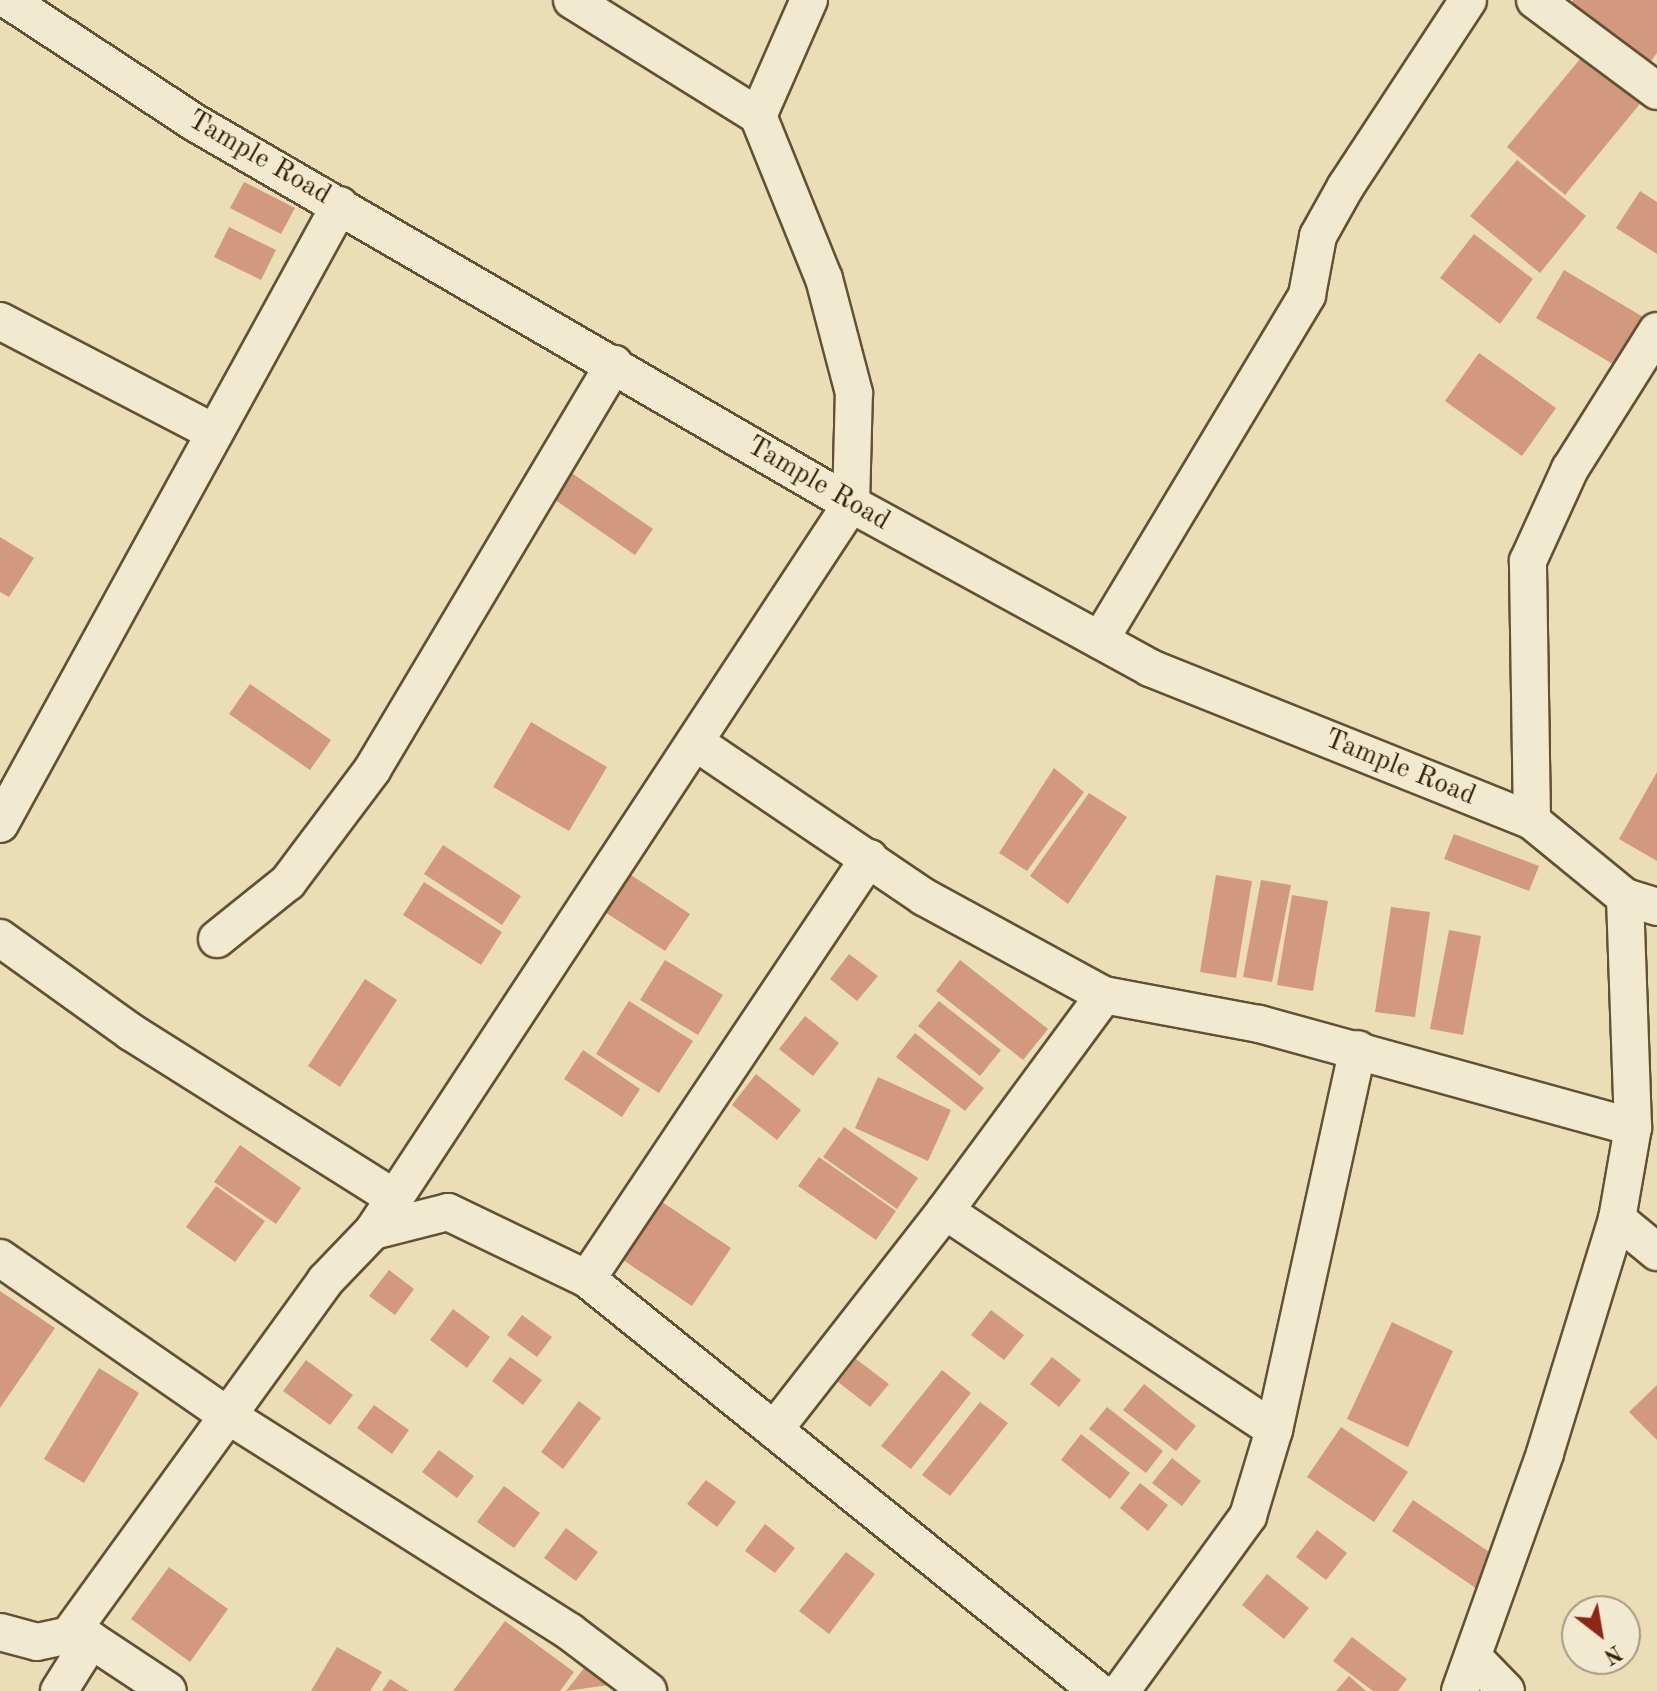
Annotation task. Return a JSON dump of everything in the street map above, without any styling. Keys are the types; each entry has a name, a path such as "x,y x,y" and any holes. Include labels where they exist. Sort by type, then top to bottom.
{"street":[{"name":"Tample Road","path":"8,0 197,124 851,504 1150,668 1532,821 1641,902"},
{"path":"59,1691 80,1638 224,1413 373,1231 391,1196 851,504 854,393 824,279 758,116 572,0"},
{"path":"758,116 809,0"},
{"path":"1100,640 1300,309 1318,236 1346,186 1468,0"},
{"path":"1535,0 1657,91"},
{"path":"0,824 340,205"},
{"path":"0,321 215,433"},
{"path":"1532,821 1528,561 1570,469 1657,331"},
{"path":"217,939 288,882 372,770 614,364"},
{"path":"695,742 924,897 1104,995 1358,1049 1633,1127"},
{"path":"587,1279 869,858"},
{"path":"1506,1691 1468,1675 1617,1219 1633,1127 1641,902"},
{"path":"0,938 131,1032 391,1196"},
{"path":"774,1430 945,1211 1104,995"},
{"path":"1121,1691 1248,1516 1274,1430 1358,1049"},
{"path":"945,1211 1274,1430"},
{"path":"373,1231 448,1212 587,1279 1098,1691"},
{"path":"1617,1219 1657,1252"},
{"path":"0,1258 224,1413 570,1632 648,1691"},
{"path":"0,1632 37,1642 80,1638 168,1691"}],"building":[{"path":"1573,0 1657,0 1657,53 1645,69 1566,10"},
{"path":"1590,47 1648,94 1565,195 1507,147"},
{"path":"1517,160 1586,216 1540,273 1470,216"},
{"path":"244,182 295,208 281,234 230,208"},
{"path":"1640,191 1657,202 1657,254 1616,228"},
{"path":"229,227 276,250 261,280 214,257"},
{"path":"1474,234 1533,279 1500,324 1440,278"},
{"path":"1564,270 1655,324 1626,372 1536,318"},
{"path":"1479,353 1556,408 1522,456 1445,401"},
{"path":"563,467 653,529 635,555 545,493"},
{"path":"0,537 34,558 9,597 0,592"},
{"path":"250,684 331,740 310,770 229,714"},
{"path":"531,722 607,767 569,831 493,787"},
{"path":"1054,768 1084,792 1027,871 999,853"},
{"path":"1657,772 1657,861 1619,839"},
{"path":"1089,793 1127,817 1068,904 1030,876"},
{"path":"1454,834 1539,866 1529,891 1444,859"},
{"path":"443,845 521,896 502,925 424,874"},
{"path":"619,867 690,914 665,951 594,905"},
{"path":"1216,875 1252,881 1236,978 1200,972"},
{"path":"1261,880 1291,885 1272,982 1243,977"},
{"path":"424,882 502,932 481,965 403,915"},
{"path":"1292,895 1328,901 1313,991 1277,985"},
{"path":"1391,907 1430,912 1415,1017 1375,1012"},
{"path":"1449,930 1481,936 1463,1035 1430,1029"},
{"path":"849,954 878,976 857,1001 830,979"},
{"path":"665,960 723,995 698,1035 640,1000"},
{"path":"960,960 1048,1029 1023,1060 936,991"},
{"path":"365,979 397,1000 340,1087 308,1066"},
{"path":"629,1001 693,1041 659,1093 596,1054"},
{"path":"939,1001 1001,1050 980,1076 918,1026"},
{"path":"805,1016 839,1043 813,1076 779,1049"},
{"path":"915,1033 984,1088 965,1111 896,1057"},
{"path":"583,1050 640,1089 622,1117 564,1079"},
{"path":"756,1074 801,1110 777,1140 732,1105"},
{"path":"878,1077 951,1110 928,1161 855,1128"},
{"path":"844,1127 918,1178 897,1209 823,1157"},
{"path":"240,1145 301,1188 276,1224 214,1182"},
{"path":"819,1157 896,1211 876,1240 798,1186"},
{"path":"216,1186 265,1221 235,1262 186,1227"},
{"path":"650,1194 731,1248 692,1306 611,1252"},
{"path":"389,1270 414,1289 395,1315 369,1296"},
{"path":"0,1291 55,1328 0,1408"},
{"path":"453,1309 490,1337 467,1368 430,1340"},
{"path":"991,1310 1024,1335 1004,1360 971,1335"},
{"path":"522,1315 552,1337 537,1357 507,1335"},
{"path":"1392,1322 1453,1351 1408,1447 1347,1419"},
{"path":"510,1357 542,1380 523,1405 492,1381"},
{"path":"1052,1357 1081,1380 1059,1407 1030,1384"},
{"path":"856,1359 889,1384 870,1407 838,1382"},
{"path":"306,1360 353,1395 330,1425 283,1391"},
{"path":"99,1368 139,1393 84,1483 44,1459"},
{"path":"942,1370 971,1393 911,1469 881,1446"},
{"path":"1144,1384 1196,1426 1176,1451 1123,1410"},
{"path":"1657,1385 1657,1440 1629,1412"},
{"path":"579,1401 601,1418 563,1469 541,1452"},
{"path":"980,1402 1008,1423 950,1496 922,1475"},
{"path":"374,1405 409,1430 392,1454 357,1428"},
{"path":"1107,1407 1163,1451 1146,1473 1089,1429"},
{"path":"1341,1427 1408,1472 1374,1522 1307,1477"},
{"path":"1081,1434 1130,1473 1110,1499 1061,1460"},
{"path":"439,1450 474,1476 457,1498 422,1472"},
{"path":"1172,1458 1201,1481 1182,1506 1152,1483"},
{"path":"706,1480 736,1502 717,1527 687,1504"},
{"path":"1140,1483 1168,1505 1148,1531 1120,1508"},
{"path":"504,1486 540,1513 514,1548 477,1522"},
{"path":"1413,1500 1501,1560 1480,1591 1392,1531"},
{"path":"765,1524 795,1548 775,1573 745,1551"},
{"path":"566,1528 598,1552 576,1581 544,1558"},
{"path":"1317,1530 1347,1553 1326,1580 1296,1557"},
{"path":"846,1552 875,1574 829,1634 799,1611"},
{"path":"169,1567 228,1609 190,1662 131,1619"},
{"path":"1267,1574 1309,1608 1284,1639 1242,1605"},
{"path":"505,1621 574,1672 560,1691 453,1691"},
{"path":"1352,1637 1407,1679 1398,1691 1373,1691 1333,1661"},
{"path":"337,1647 382,1672 370,1691 311,1691"},
{"path":"585,1667 609,1685 566,1691"},
{"path":"1349,1676 1366,1691 1336,1691"},
{"path":"390,1679 409,1691 382,1691"}]}
